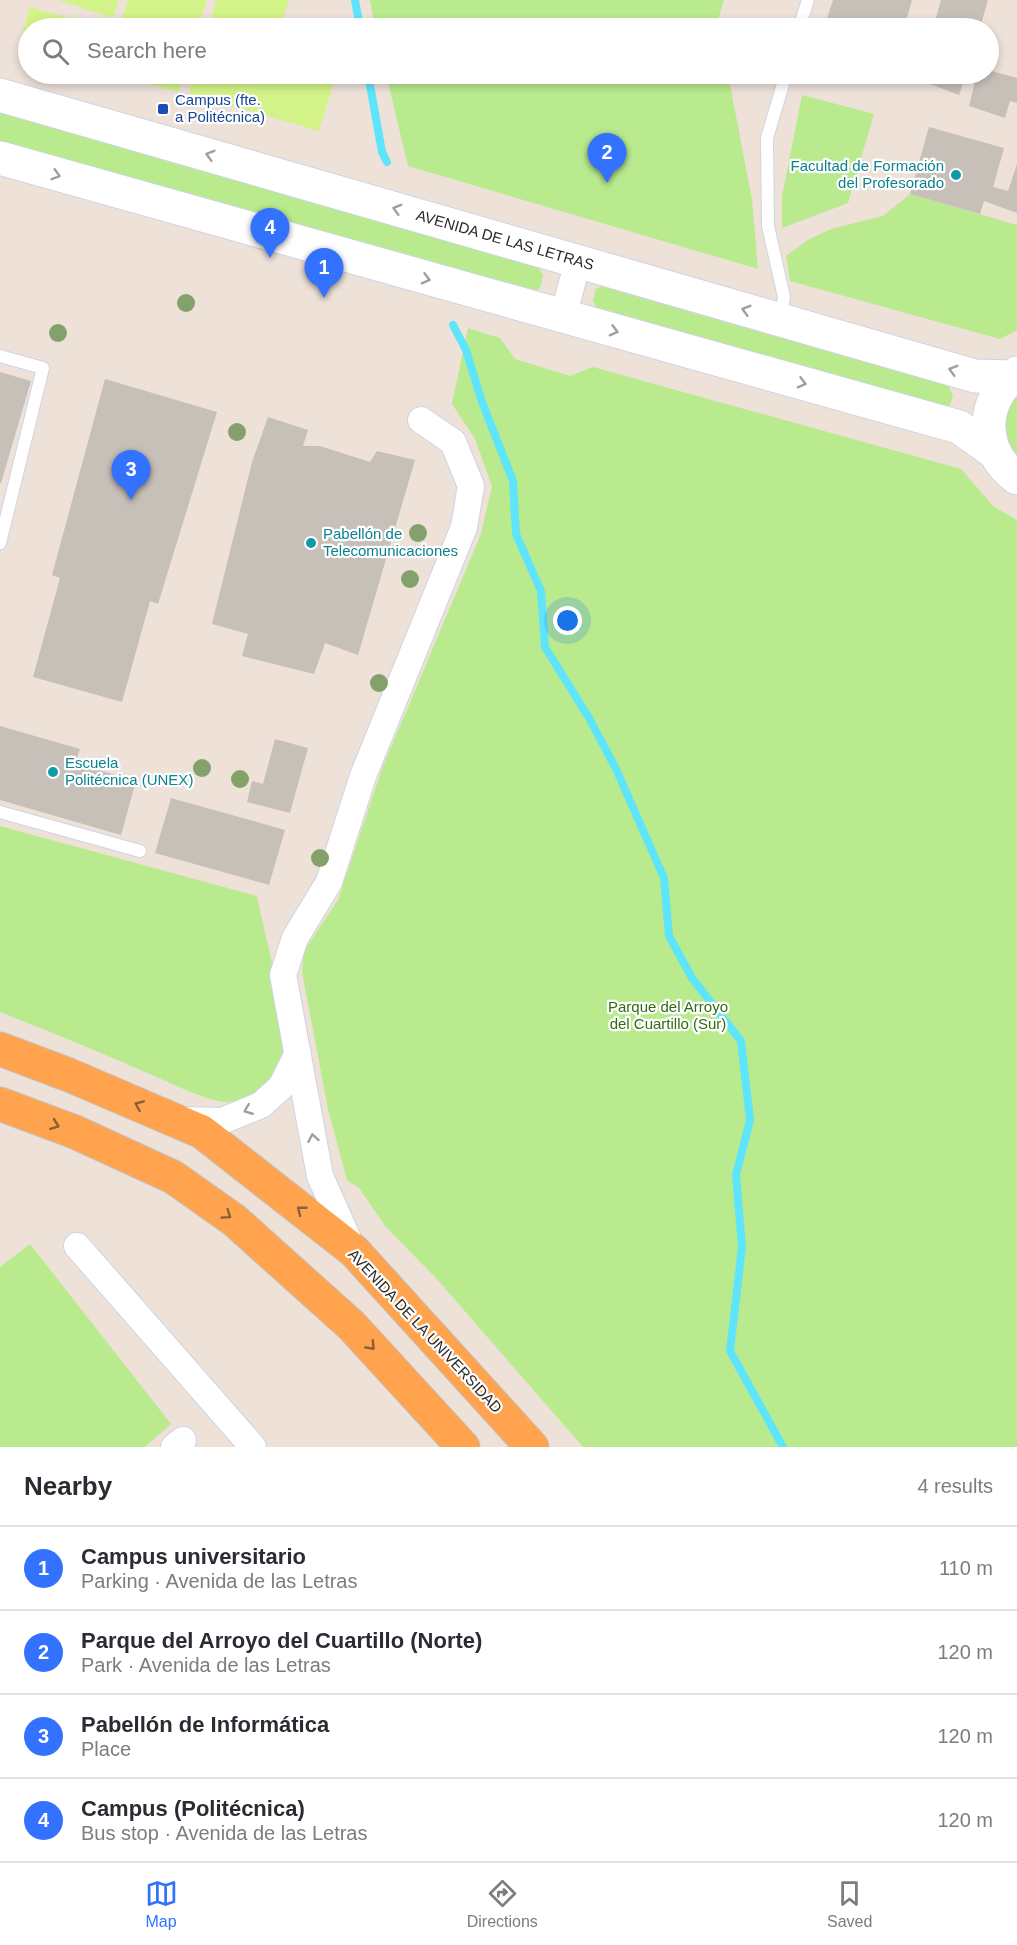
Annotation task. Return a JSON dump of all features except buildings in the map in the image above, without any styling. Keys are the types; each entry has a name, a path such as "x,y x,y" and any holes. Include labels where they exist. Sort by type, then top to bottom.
{"highway":[{"name":"AVENIDA DE LA UNIVERSIDAD","path":"0,1049 69,1075 201,1132 354,1251 532,1447"},
{"path":"0,1104 75,1132 173,1178 234,1220 351,1325 463,1447"}],"main road":[{"name":"AVENIDA DE LAS LETRAS","path":"0,95 975,376 1014,375"},
{"path":"0,158 959,427 994,452"},
{"path":"1014,375 995,396 988,428 994,452 1002,465 1017,478"}],"street":[{"path":"563,317 578,261"},
{"path":"354,1251 320,1176 284,975 295,938 329,882 363,776 464,527 471,486 453,442 421,420"},
{"path":"174,1120 222,1121 261,1105 281,1087 298,1053"},
{"path":"77,1246 253,1447"}],"lane":[{"path":"803,18 808,0"},
{"path":"780,320 784,297 768,226 767,138 783,84"},
{"path":"0,356 43,368 0,543"},
{"path":"0,812 140,851"}],"green space":[{"path":"58,0 119,0 113,18"},
{"path":"128,0 207,0 201,18 122,18"},
{"path":"217,0 289,0 283,18 211,18"},
{"path":"370,0 724,0 719,18 373,18"},
{"path":"30,7 69,18 27,18"},
{"path":"150,84 181,84 178,92"},
{"path":"191,84 333,84 319,131 189,93"},
{"path":"388,84 730,84 752,200 758,269 408,166"},
{"path":"802,95 874,114 848,203 782,228 782,196"},
{"path":"0,109 537,264 543,276 540,288 531,294 0,143"},
{"path":"910,194 1017,225 1017,330 1000,339 790,281 786,256 808,240 831,229 883,216"},
{"path":"606,284 946,382 953,395 950,405 940,410 598,312 593,300 596,289"},
{"name":"Parque del Arroyo del Cuartillo (Sur)","path":"468,328 500,338 515,359 570,376 593,367 961,469 993,506 1017,520 1017,1447 583,1447 436,1278 386,1227 359,1188 347,1180 328,1109 302,972 304,951 338,900 382,769 481,534 492,486 475,439 452,404"},
{"path":"1017,392 1017,458 1006,434 1005,416"},
{"path":"0,826 257,896 278,993 283,1032 282,1059 267,1085 250,1097 240,1100 230,1102 212,1099 0,1012"},
{"path":"30,1244 171,1424 145,1447 0,1447 0,1267"}],"waterway":[{"path":"355,0 358,18"},
{"path":"370,84 382,152 387,162"},
{"path":"453,325 466,350 482,402 513,481 516,534 541,591 545,647 589,718 616,769 664,878 669,936 692,978 741,1041 750,1120 736,1175 742,1247 730,1351 783,1447"}],"place":[{"name":"Campus (fte. a Politécnica)","path":"163,109"},
{"name":"Facultad de Formación del Profesorado","path":"956,175"},
{"name":"Parque del Arroyo del Cuartillo (Norte)","path":"607,183"},
{"name":"Campus (Politécnica)","path":"270,258"},
{"name":"Campus universitario","path":"324,298"},
{"name":"Pabellón de Informática","path":"131,500"},
{"name":"Pabellón de Telecomunicaciones","path":"311,543"},
{"name":"Escuela Politécnica (UNEX)","path":"53,772"}]}
